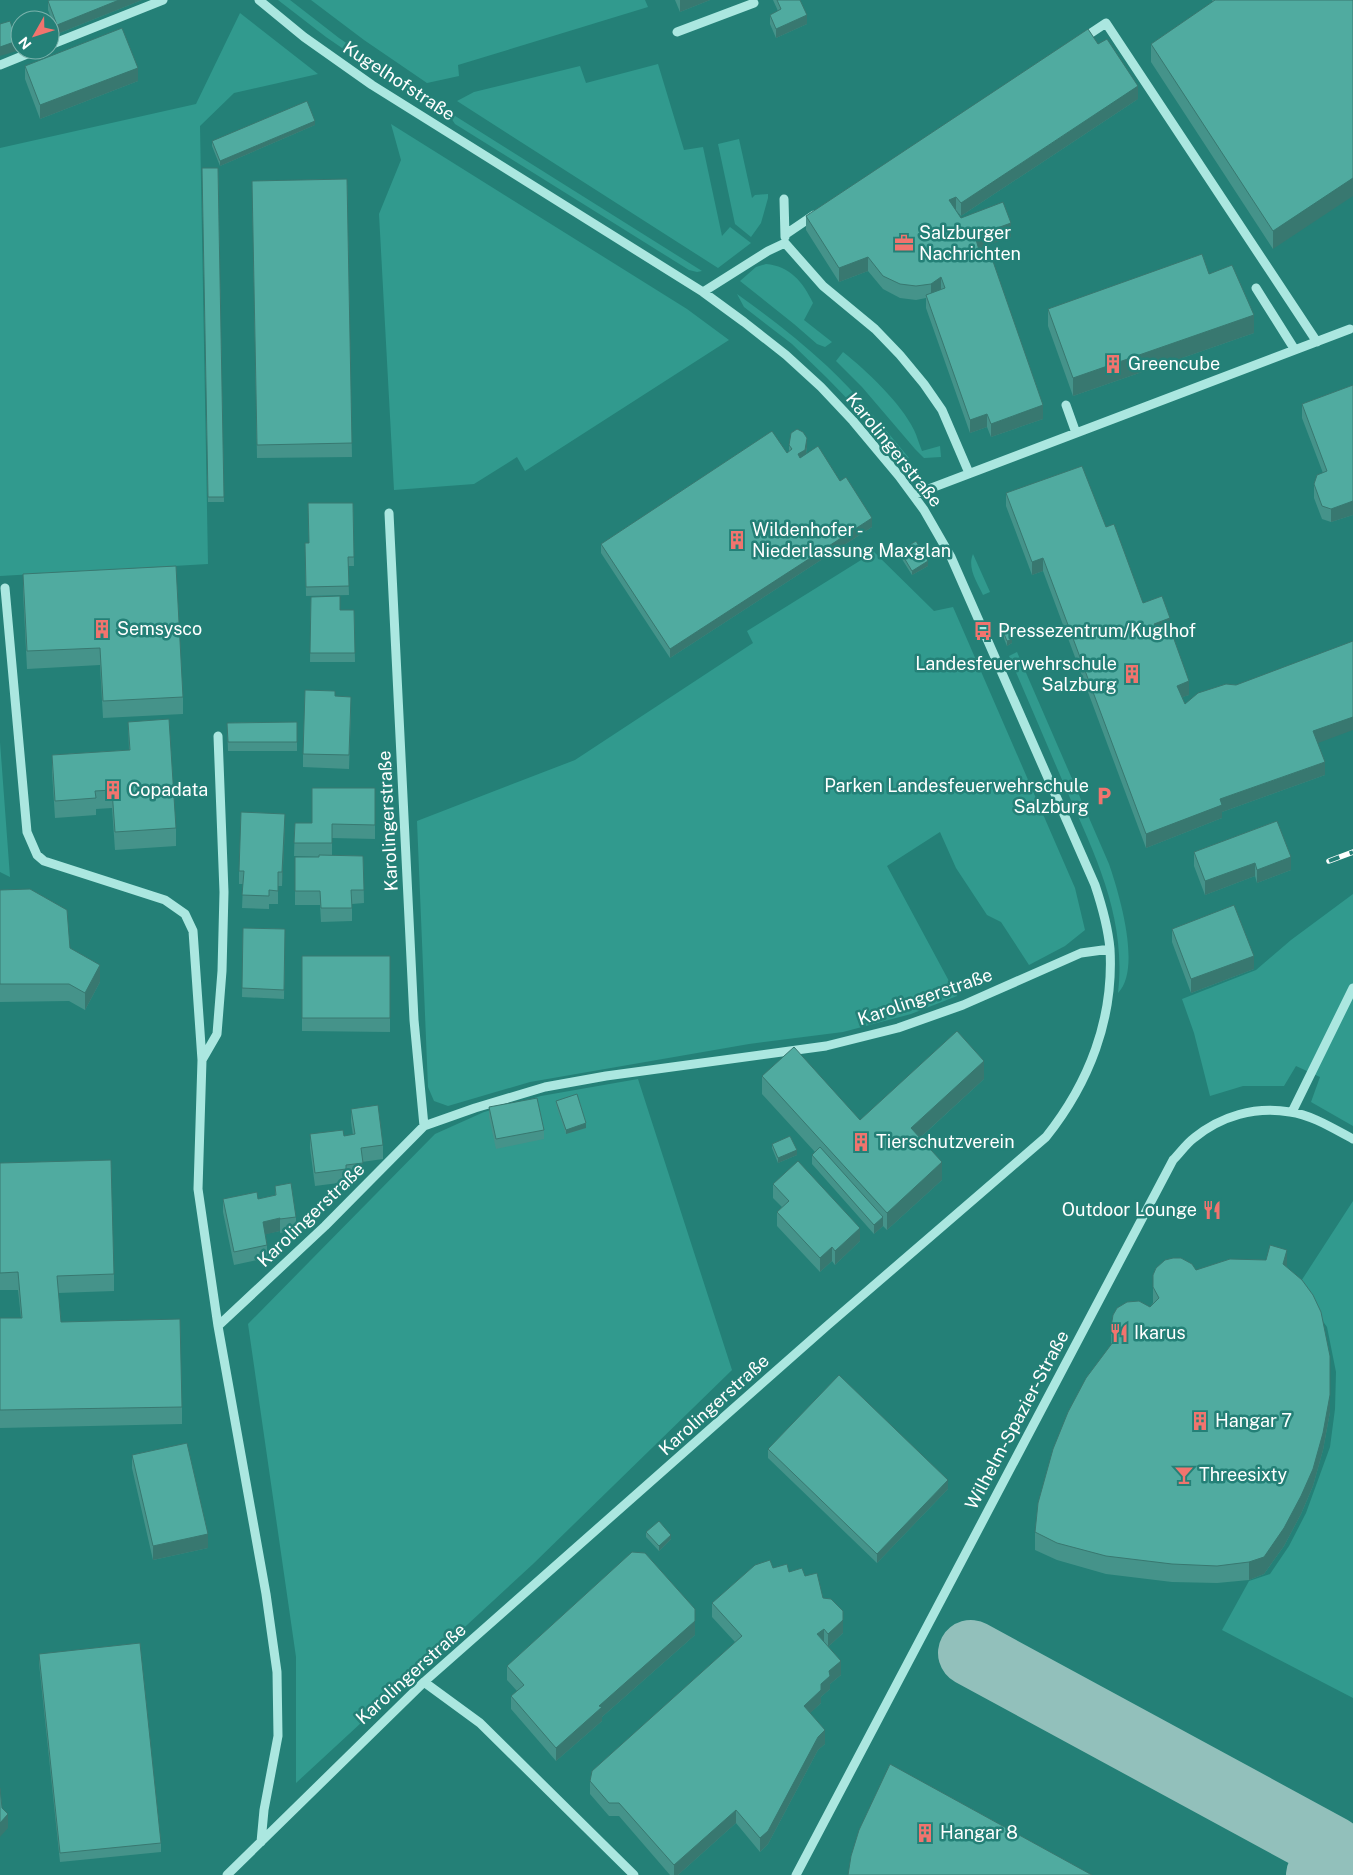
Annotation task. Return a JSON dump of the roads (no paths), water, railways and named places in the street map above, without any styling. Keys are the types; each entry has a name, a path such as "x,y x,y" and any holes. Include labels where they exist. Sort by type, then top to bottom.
{"street":[{"path":"60,41 163,0"},
{"name":"Kugelhofstraße","path":"259,0 304,37 372,85 527,183"},
{"path":"677,32 754,3"},
{"path":"1074,45 1106,24 1317,342"},
{"path":"0,65 12,60"},
{"name":"Karolingerstraße","path":"227,1875 424,1682 828,1325 1046,1137 1074,1099 1095,1051 1103,1023 1110,949 1105,916 1095,885 951,557 932,523 913,495 853,421 821,387 758,333 703,292 527,183"},
{"path":"784,198 785,238 824,286 875,330 900,355 924,384 942,410 969,473"},
{"path":"703,292 768,251 818,212"},
{"path":"1256,288 1296,350"},
{"path":"913,495 1350,329"},
{"path":"1066,406 1076,433"},
{"name":"Karolingerstraße","path":"390,513 414,1020 424,1126"},
{"path":"6,588 27,832 31,845 37,855 44,860 165,900 185,914 193,931 202,1060 198,1189 218,1326 266,1594 278,1672 278,1736 264,1810 261,1842"},
{"path":"202,1060 216,1034 222,970 224,892 218,736"},
{"name":"Karolingerstraße","path":"218,1326 325,1226 424,1126 475,1108 545,1088 615,1074 826,1046 898,1028 962,1005 1081,953 1110,949"},
{"path":"1292,1112 1353,988"},
{"name":"Wilhelm-Spazier-Straße","path":"796,1875 1173,1160 1192,1139 1213,1124 1235,1115 1263,1110 1292,1112 1323,1123 1353,1140"},
{"path":"424,1682 480,1723 634,1875"}],"railway":[{"path":"1329,861 1353,852"}],"place":[{"name":"Salzburger Nachrichten","path":"904,243"},
{"name":"Greencube","path":"1113,364"},
{"name":"Wildenhofer - Niederlassung Maxglan","path":"737,540"},
{"name":"Semsysco","path":"102,629"},
{"name":"Pressezentrum/Kuglhof","path":"983,631"},
{"name":"Landesfeuerwehrschule Salzburg","path":"1132,674"},
{"name":"Copadata","path":"113,790"},
{"name":"Parken Landesfeuerwehrschule Salzburg","path":"1104,796"},
{"name":"Tierschutzverein","path":"861,1142"},
{"name":"Outdoor Lounge","path":"1212,1210"},
{"name":"Ikarus","path":"1119,1333"},
{"name":"Hangar 7","path":"1200,1421"},
{"name":"Threesixty","path":"1184,1475"},
{"name":"Hangar 8","path":"925,1833"}]}
